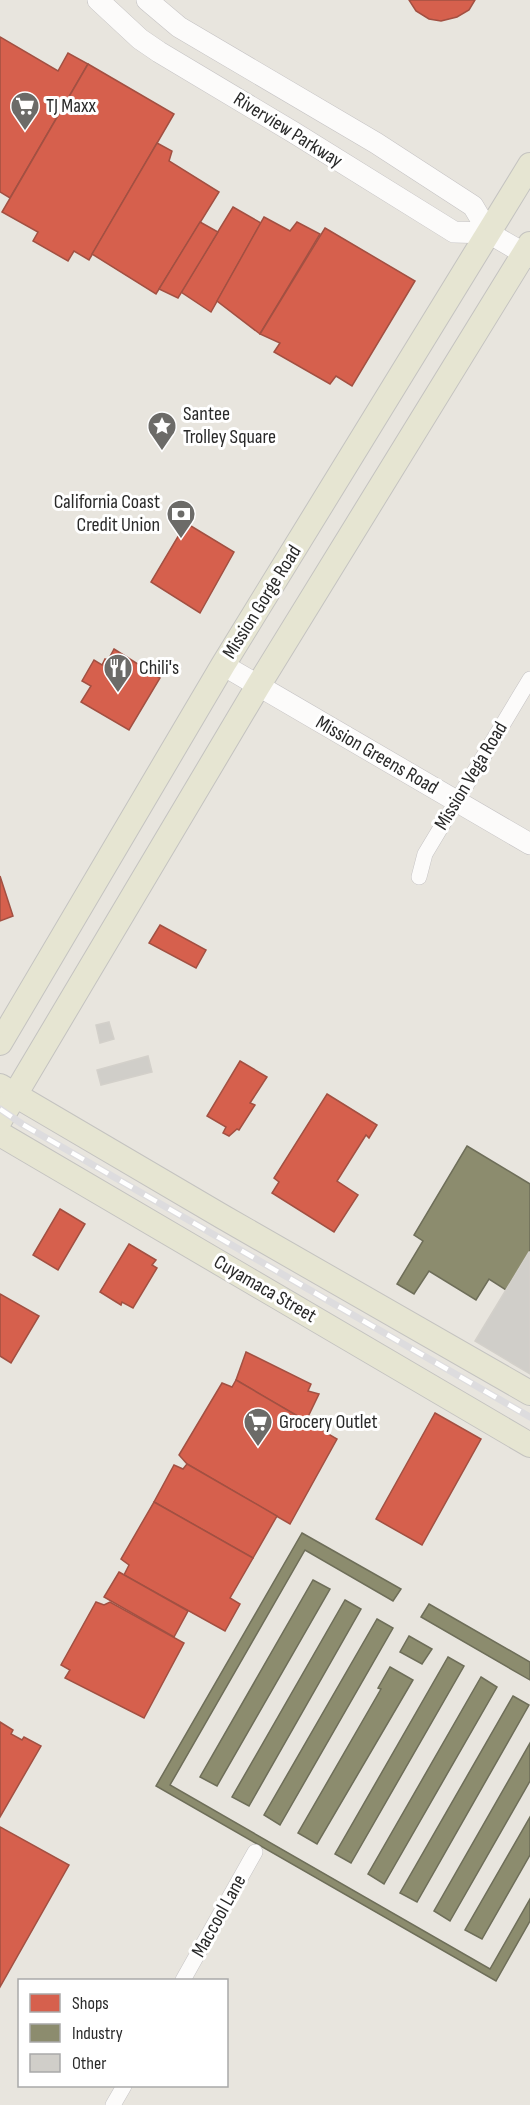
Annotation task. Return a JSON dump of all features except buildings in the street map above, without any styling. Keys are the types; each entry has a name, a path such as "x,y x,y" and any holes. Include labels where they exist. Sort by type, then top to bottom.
{"main road":[{"name":"Riverview Parkway","path":"98,0 140,39 159,52 454,232 489,233 528,252"},
{"name":"Riverview Parkway","path":"147,0 179,27 376,143 473,206 489,233"},
{"name":"Mission Gorge Road","path":"0,1044 223,665 530,165"},
{"name":"Mission Gorge Road","path":"0,1120 7,1090 528,252"},
{"name":"Mission Greens Road","path":"223,665 530,844"},
{"path":"7,1090 530,1394"},
{"name":"Cuyamaca Street","path":"0,1134 530,1445"}],"street":[{"name":"Mission Vega Road","path":"419,876 425,854 455,800 530,679"},
{"name":"Maccool Lane","path":"184,1979 255,1852"},
{"path":"112,2105 123,2087"}],"railway":[{"path":"0,1109 22,1124 530,1417"}],"place":[{"name":"TJ Maxx","path":"25,132"},
{"name":"Santee Trolley Square","path":"162,452"},
{"name":"California Coast Credit Union","path":"181,540"},
{"name":"Chili's","path":"118,694"},
{"name":"Grocery Outlet","path":"258,1448"}]}
